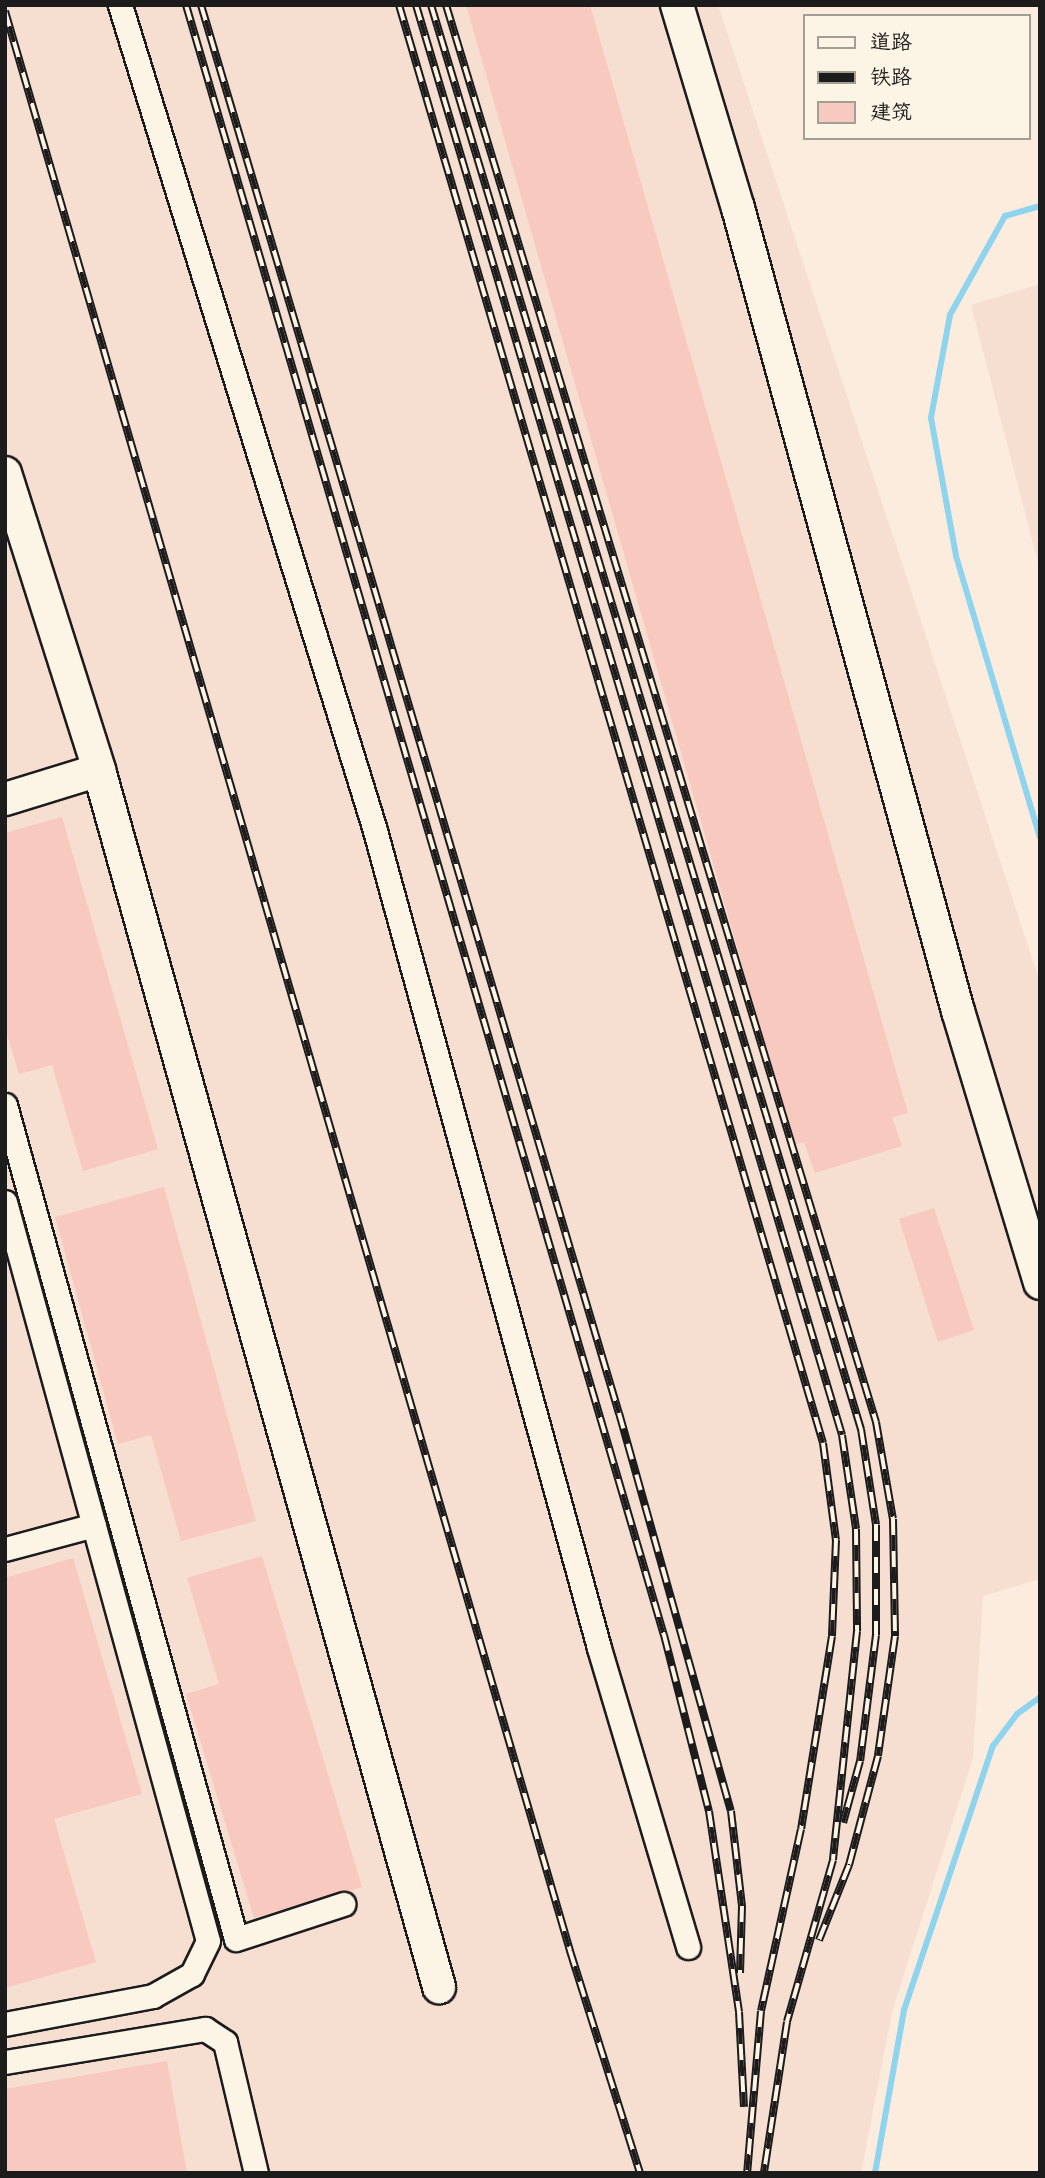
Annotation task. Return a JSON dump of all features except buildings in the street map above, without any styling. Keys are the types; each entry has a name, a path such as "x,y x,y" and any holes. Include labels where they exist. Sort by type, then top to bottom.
{"street":[{"path":"120,5 374,827 599,1648 688,1947"},
{"path":"677,5 738,208 958,1011 1040,1283"},
{"path":"5,473 99,770 439,1987"},
{"path":"5,799 99,770"},
{"path":"5,1105 236,1939 343,1905"},
{"path":"5,1202 208,1941 192,1974 153,1996 5,2025"},
{"path":"5,1549 94,1525"},
{"path":"5,2062 205,2029 225,2042 256,2173"}],"shaded area":[{"path":"5,5 718,5 1040,982 1040,1579 983,1596 973,1758 892,2012 861,2173 5,2173"},
{"path":"1040,284 1040,570 971,305"}],"waterway":[{"path":"1040,206 1005,216 950,315 931,418 956,556 1040,837"},
{"path":"875,2173 904,2010 993,1746 1017,1714 1040,1697"}],"railway":[{"path":"186,5 664,1635 709,1811 739,2012 744,2107"},
{"path":"201,5 619,1413 731,1811 742,1906 740,1973"},
{"path":"399,5 823,1443 836,1540 832,1636 801,1829 761,2011 747,2173"},
{"path":"416,5 842,1435 856,1529 857,1631 833,1860 787,2022 764,2173"},
{"path":"431,5 861,1429 876,1525 876,1635 860,1761 843,1823"},
{"path":"446,5 876,1422 893,1519 895,1636 878,1756 849,1865 819,1940"},
{"path":"5,11 570,1951 640,2173"}]}
